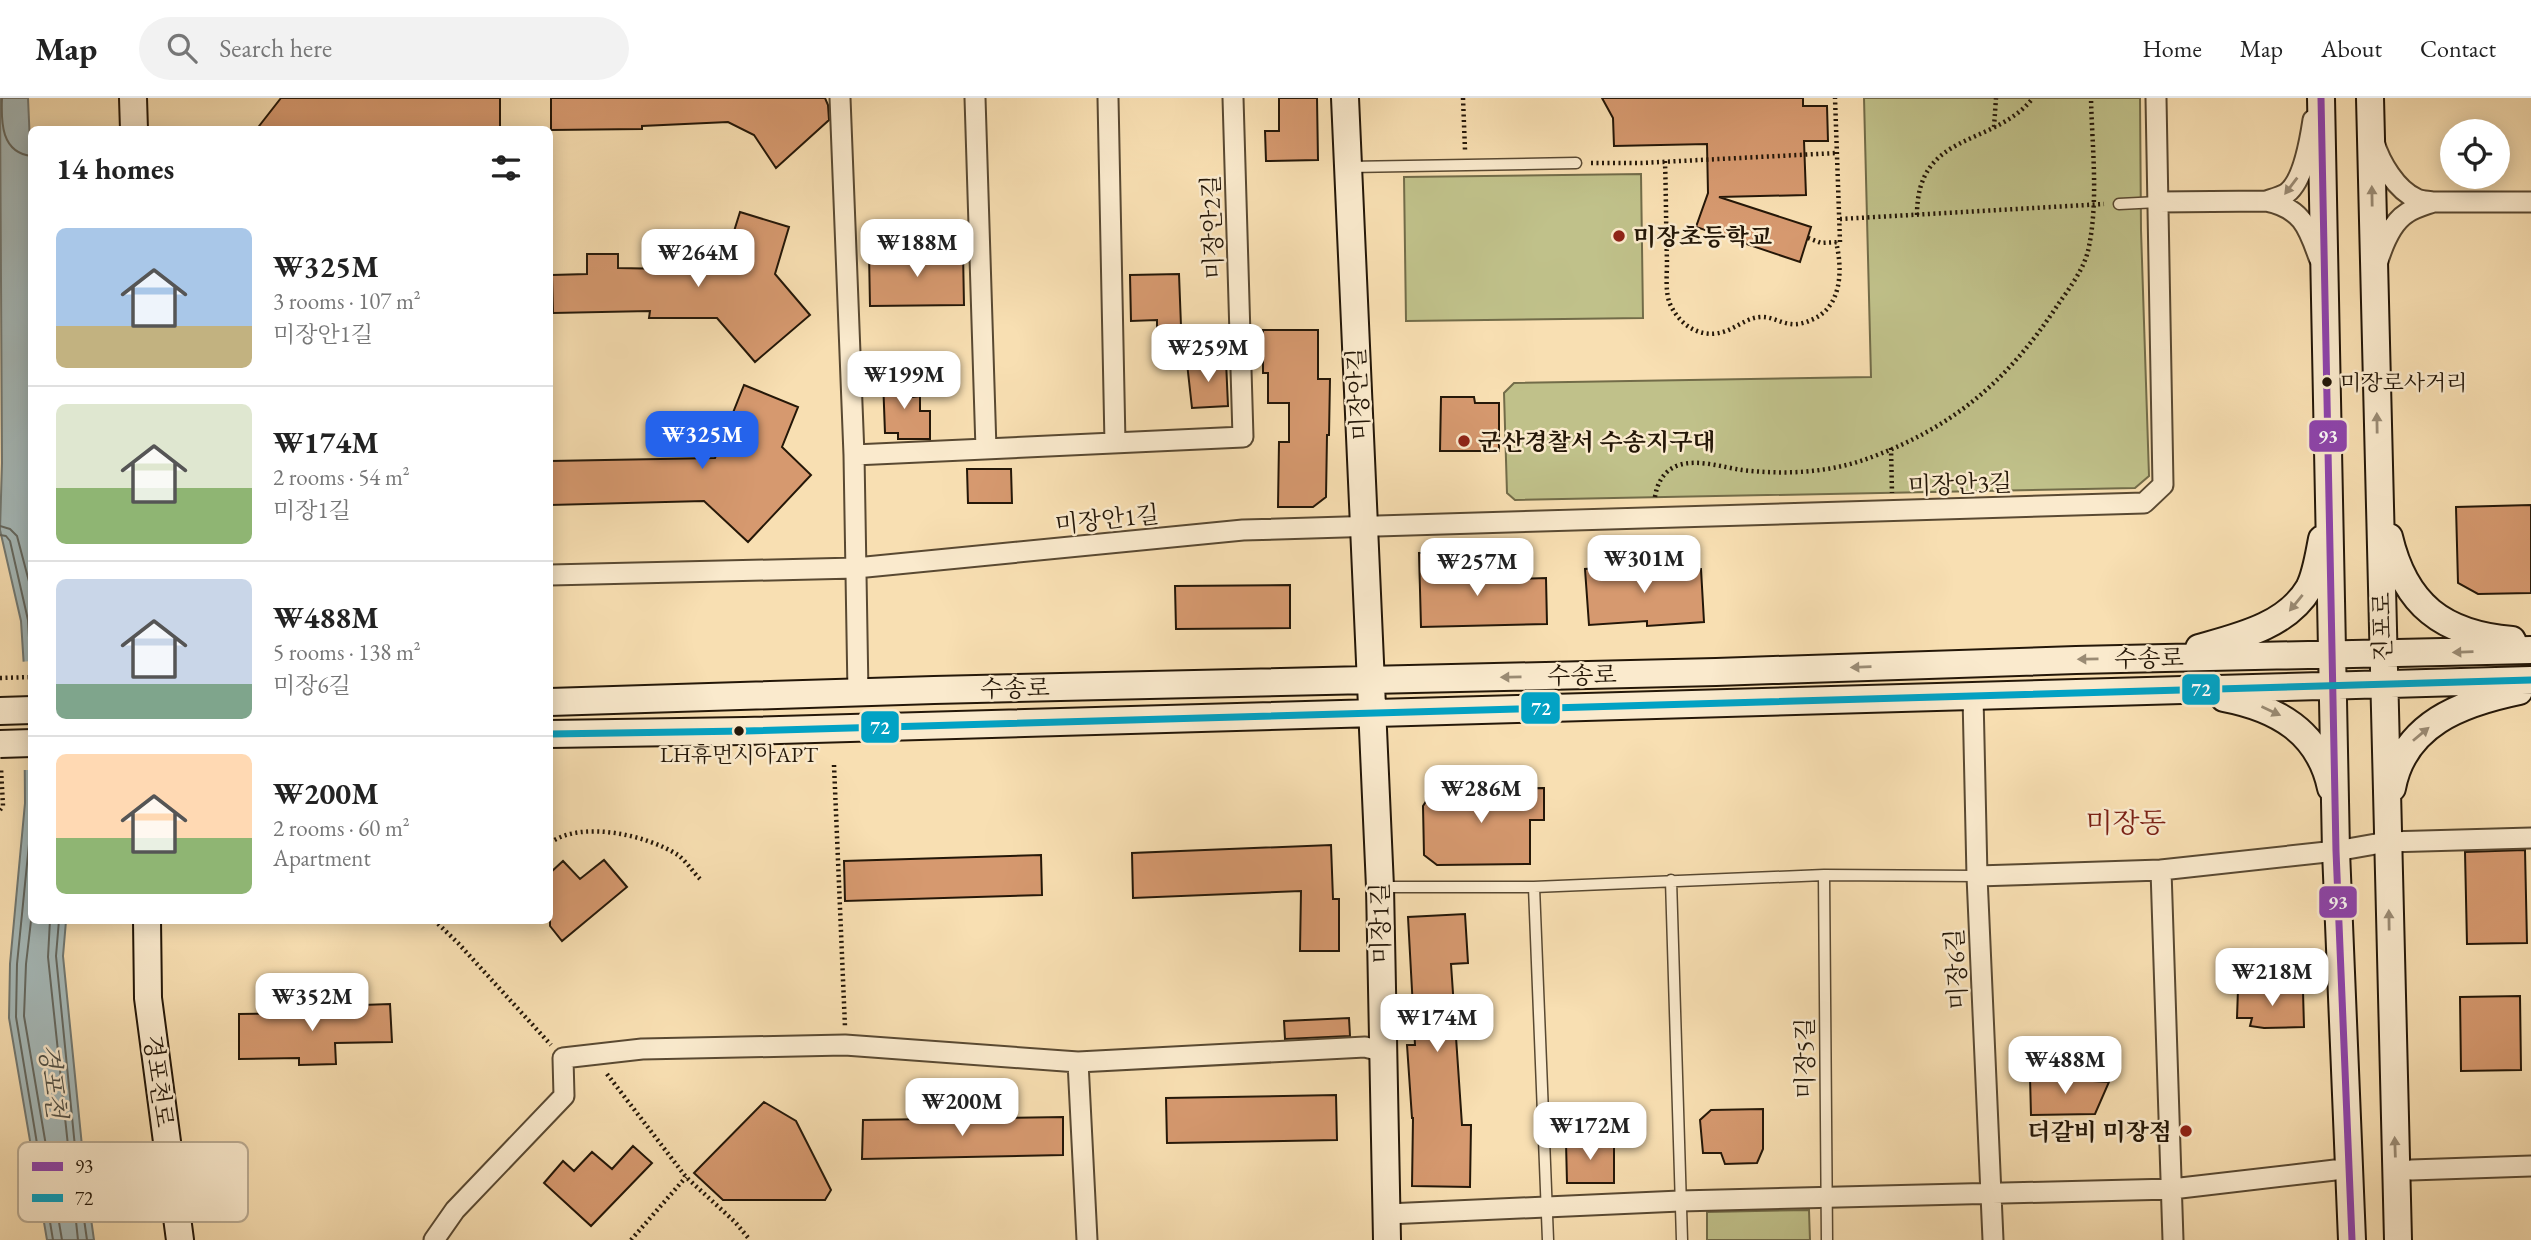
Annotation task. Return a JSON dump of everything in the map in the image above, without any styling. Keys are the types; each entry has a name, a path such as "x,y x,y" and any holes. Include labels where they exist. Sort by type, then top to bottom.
{"street":[{"path":"133,98 134,126"},
{"path":"840,98 854,455 858,693"},
{"path":"975,98 986,449"},
{"path":"1108,98 1115,443"},
{"name":"미장안2길","path":"854,455 1243,437 1233,98"},
{"name":"미장안길","path":"1345,98 1372,695"},
{"name":"미장안3길","path":"1364,528 2144,503 2163,485 2156,98"},
{"path":"2266,201 2286,195 2293,187 2302,168 2319,98"},
{"name":"진포로","path":"2319,98 2330,468 2336,851 2352,1240"},
{"name":"진포로","path":"2370,98 2398,1240"},
{"path":"2371,130 2376,151 2388,172 2402,189 2417,200 2531,202"},
{"path":"2158,202 2266,201 2286,205 2298,216 2312,236 2325,276"},
{"path":"2374,272 2384,244 2395,225 2406,213 2433,202"},
{"path":"2163,658 2241,636 2288,614 2309,587 2322,541 2330,468"},
{"path":"2379,475 2389,540 2401,577 2422,606 2455,627 2507,640 2531,642"},
{"name":"미장안1길","path":"553,576 856,568 1243,530 1364,528"},
{"name":"수송로","path":"553,734 759,731 1372,695 2163,658 2531,650"},
{"name":"수송로","path":"553,702 858,693 1973,696 2531,680"},
{"path":"2387,829 2395,771 2412,741 2438,719 2490,697 2531,688"},
{"path":"2181,689 2252,703 2278,714 2299,730 2316,752 2328,776 2337,817"},
{"name":"미장1길","path":"1372,695 1380,887 1381,1051 1387,1227"},
{"name":"미장6길","path":"1973,696 1977,876 1993,1240"},
{"path":"0,710 28,710"},
{"path":"0,744 28,743"},
{"path":"1977,876 2161,870 2336,851 2387,829 2531,838"},
{"path":"2161,870 2174,1240"},
{"name":"경포천로","path":"147,924 148,998 167,1142"},
{"path":"434,1240 455,1210 564,1096 563,1058 642,1049 845,1045 1078,1062 1365,1047 1381,1051"},
{"path":"1078,1062 1087,1240"},
{"path":"2411,1170 2531,1166"},
{"path":"1387,1227 1548,1205 2172,1189 2335,1170"},
{"name":"경포천로","path":"178,1222 180,1240"}],"lane":[{"path":"1348,167 1576,163"},
{"path":"2119,204 2158,202"},
{"path":"1380,887 1534,887 1824,875 1977,876"},
{"name":"미장5길","path":"1824,875 1827,1240"},
{"path":"1671,880 1682,1240"},
{"path":"1534,887 1548,1240"}],"path":[{"path":"1463,98 1466,165"},
{"path":"1808,238 1821,243 1840,242 1835,98"},
{"path":"1994,127 1996,98"},
{"path":"1917,215 1917,198 1922,177 1934,162 1950,148 2010,119 2033,98"},
{"path":"1655,519 1659,481 1672,468 1681,464 1705,464 1779,473 1848,465 1891,448 1951,418 1981,396 2010,369 2041,330 2074,281 2087,254 2094,205 2091,98"},
{"path":"1576,163 1641,163 1837,153"},
{"path":"1665,160 1669,302 1689,327 1699,334 1726,331 1749,319 1761,317 1790,324 1821,316 1831,306 1837,293 1836,242"},
{"path":"1840,219 2119,204"},
{"path":"1891,448 1893,511"},
{"path":"0,678 28,677"},
{"path":"834,765 845,1045"},
{"path":"553,840 565,833 619,833 679,856 700,879"},
{"path":"438,924 563,1058"},
{"path":"592,1054 686,1177 735,1222 750,1240"},
{"path":"631,1240 686,1177"}],"green space":[{"path":"1864,98 2140,98 2141,230 2149,476 2135,488 1515,500 1507,493 1504,393 1514,383 1871,377"},
{"path":"1641,174 1643,318 1406,321 1404,177"},
{"path":"1809,1210 1810,1240 1707,1240 1707,1212"}],"water":[{"name":"경포천","path":"0,98 28,98 28,924 66,924 63,956 82,1142 30,1142 9,1018 10,964 25,803 24,668 21,621 0,530"},
{"path":"44,1222 91,1222 94,1240 47,1240"}],"pier":[{"path":"28,661 28,770 22,770 20,662"}],"building":[{"path":"281,98 500,98 500,126 259,126"},
{"path":"551,98 825,98 829,120 776,168 754,135 728,122 642,126 642,129 553,130"},
{"path":"1279,98 1317,98 1318,160 1266,161 1265,131 1279,131"},
{"path":"1602,98 1803,98 1803,106 1827,106 1828,141 1804,141 1806,195 1719,197 1811,227 1800,262 1696,227 1708,193 1707,144 1614,146 1613,118"},
{"path":"740,212 789,227 775,274 810,315 755,362 717,318 649,318 650,311 553,313 553,275 587,274 587,254 618,254 618,268 722,270"},
{"path":"963,252 964,305 870,306 869,253"},
{"path":"1179,274 1181,326 1157,327 1157,320 1131,321 1130,275"},
{"path":"1263,330 1318,330 1318,379 1330,379 1329,435 1326,497 1313,507 1278,507 1279,442 1289,442 1289,403 1268,403 1268,373 1263,373"},
{"path":"1226,361 1228,406 1192,408 1187,363"},
{"path":"911,378 912,397 920,396 920,411 930,411 930,439 898,439 898,433 885,433 883,379"},
{"path":"744,385 798,407 782,447 811,475 748,542 704,501 553,505 553,461 715,458"},
{"path":"1441,397 1474,397 1475,403 1499,403 1499,451 1440,451"},
{"path":"967,469 1011,469 1012,503 968,503"},
{"path":"2531,505 2531,593 2478,594 2458,583 2456,507"},
{"path":"1450,552 1451,581 1546,578 1547,624 1421,627 1419,553"},
{"path":"1666,563 1666,572 1701,569 1704,622 1647,626 1647,621 1589,625 1585,569"},
{"path":"1290,585 1290,628 1176,629 1175,586"},
{"path":"1544,788 1544,820 1530,820 1530,864 1437,865 1424,855 1423,806 1434,789"},
{"path":"1331,845 1333,899 1339,899 1339,951 1300,951 1301,891 1133,898 1132,853"},
{"path":"2525,850 2527,943 2467,944 2465,852"},
{"path":"1041,855 1042,895 845,901 844,861"},
{"path":"604,860 627,887 562,941 550,926 553,924 553,870 563,861 580,879"},
{"path":"1465,914 1468,963 1451,964 1462,1125 1471,1125 1470,1187 1412,1186 1413,1118 1407,1045 1415,1045 1408,917"},
{"path":"2238,989 2303,991 2304,1027 2250,1026 2252,1018 2237,1018"},
{"path":"2520,996 2521,1070 2461,1071 2460,997"},
{"path":"390,1004 392,1042 335,1043 336,1064 299,1065 299,1058 239,1059 239,1014 335,1013 334,1006"},
{"path":"1349,1018 1350,1036 1285,1039 1284,1021"},
{"path":"2030,1077 2109,1082 2095,1114 2031,1115"},
{"path":"1336,1095 1337,1140 1167,1143 1166,1098"},
{"path":"764,1102 796,1121 831,1190 825,1200 723,1200 694,1173"},
{"path":"1763,1109 1763,1149 1757,1163 1725,1164 1721,1153 1703,1153 1700,1120 1711,1110"},
{"path":"1063,1117 1063,1155 862,1159 863,1120"},
{"path":"1614,1141 1614,1183 1567,1183 1566,1142"},
{"path":"633,1146 652,1163 591,1226 544,1183 563,1161 574,1171 592,1152 612,1169"}],"transit line":[{"name":"93","path":"2321,98 2336,851 2352,1240"},
{"name":"72","path":"553,734 745,731 2531,680"}],"place":[{"name":"미장초등학교","path":"1619,236"},
{"name":"미장로사거리","path":"2327,382"},
{"name":"군산경찰서 수송지구대","path":"1464,441"},
{"name":"LH휴먼시아APT","path":"739,731"},
{"name":"더갈비 미장점","path":"2186,1131"}],"district":[{"name":"미장동","path":"2126,822"}]}
